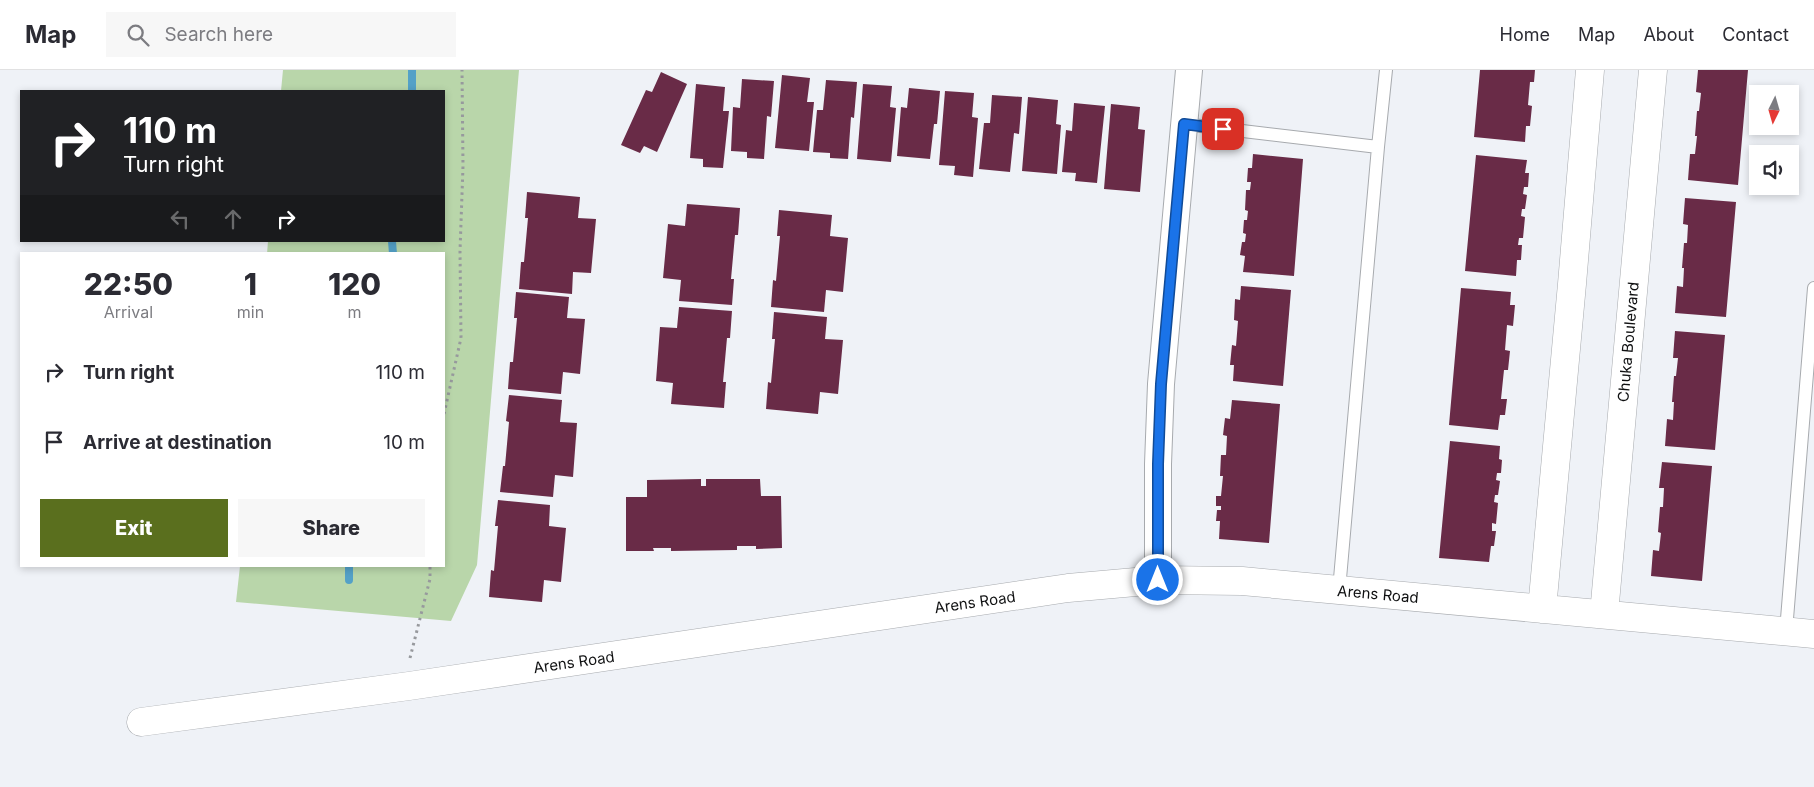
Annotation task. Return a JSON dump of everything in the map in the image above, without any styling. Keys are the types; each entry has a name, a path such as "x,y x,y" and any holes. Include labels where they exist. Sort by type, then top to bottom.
{"street":[{"path":"1158,580 1158,464 1161,384 1189,70"},
{"path":"1542,609 1590,70"},
{"name":"Chuka Boulevard","path":"1604,614 1653,70"},
{"name":"Arens Road","path":"140,722 409,686 1068,588 1158,580 1242,581 1814,634"}],"lane":[{"path":"1339,590 1386,70"},
{"path":"1184,124 1378,146"},
{"path":"1786,631 1814,288"}],"path":[{"path":"445,410 461,338 462,70"},
{"path":"409,686 407,668 430,579 430,567"}],"green space":[{"path":"283,70 519,70 477,565 451,621 236,602 240,567 445,567 445,252 267,252 268,242 445,242 445,90 281,90"}],"building":[{"path":"1480,70 1535,70 1534,82 1530,82 1528,105 1532,106 1530,126 1526,126 1525,142 1474,137"},
{"path":"1698,70 1748,70 1738,185 1688,180 1690,154 1695,154 1697,111 1699,111 1701,93 1696,92"},
{"path":"661,72 687,84 657,152 644,146 640,153 621,145 646,90 652,92"},
{"path":"782,75 810,78 807,102 814,102 809,151 775,148"},
{"path":"742,79 774,81 771,117 767,116 764,159 747,158 747,152 731,151 733,107 740,108"},
{"path":"826,80 857,82 854,118 851,117 848,159 830,158 830,153 813,152 817,110 823,110"},
{"path":"696,84 725,87 723,111 729,111 723,168 703,167 703,159 690,158"},
{"path":"863,84 892,86 890,107 896,108 891,162 857,159"},
{"path":"909,88 940,91 937,124 934,124 930,159 897,156 901,107 907,108"},
{"path":"945,91 974,93 972,117 978,118 973,177 954,175 955,166 939,165"},
{"path":"992,95 1022,97 1019,134 1014,133 1010,172 979,169 984,123 990,123"},
{"path":"1028,97 1058,100 1056,124 1061,125 1057,174 1022,171"},
{"path":"1074,103 1105,106 1097,183 1075,181 1076,173 1062,172 1066,130 1072,131"},
{"path":"1111,104 1140,107 1138,129 1145,130 1140,192 1104,189"},
{"path":"1253,154 1303,159 1294,276 1243,272 1245,256 1240,255 1242,242 1245,242 1246,234 1243,233 1244,220 1247,220 1248,211 1245,210 1246,190 1250,190 1251,182 1247,182 1248,168 1252,168"},
{"path":"1476,155 1527,160 1525,173 1529,173 1528,187 1524,187 1523,194 1527,195 1525,209 1522,209 1521,216 1525,217 1523,238 1519,238 1518,245 1522,245 1521,260 1517,260 1516,276 1465,271"},
{"path":"527,192 580,197 578,218 596,219 591,273 573,272 572,294 519,289 521,262 524,262 528,218 525,218"},
{"path":"1685,198 1736,202 1726,317 1675,313 1677,286 1683,287 1684,243 1687,243 1688,225 1683,224"},
{"path":"687,204 740,208 738,235 735,235 731,279 734,279 732,305 679,301 681,280 663,278 668,224 685,226"},
{"path":"779,210 832,215 830,236 848,238 843,292 826,290 824,312 771,307 773,280 776,281 780,236 777,236"},
{"path":"1241,286 1291,290 1283,386 1233,381 1234,365 1230,365 1232,345 1236,346 1238,321 1234,320 1235,299 1240,300"},
{"path":"1461,288 1511,292 1510,305 1515,305 1513,326 1507,325 1505,350 1510,351 1508,370 1504,370 1501,399 1507,399 1505,415 1500,415 1498,430 1449,425"},
{"path":"516,292 569,297 567,318 585,319 580,374 563,372 561,394 508,389 510,362 513,362 517,318 514,318"},
{"path":"679,307 732,311 730,338 727,338 723,382 726,382 724,408 671,404 673,383 656,381 660,327 677,328"},
{"path":"774,312 827,317 825,339 843,340 838,394 820,392 818,414 766,409 768,382 771,383 775,339 772,339"},
{"path":"1675,331 1725,335 1715,450 1665,446 1667,419 1673,420 1674,376 1676,376 1678,358 1673,358"},
{"path":"509,395 562,400 560,422 577,423 573,477 555,475 553,497 500,492 503,466 505,466 509,422 506,421"},
{"path":"1232,400 1280,404 1269,543 1219,539 1220,521 1216,521 1217,510 1221,510 1221,506 1216,506 1216,496 1221,496 1223,476 1220,476 1221,455 1226,455 1227,436 1223,435 1225,418 1230,419"},
{"path":"1450,441 1500,446 1501,473 1497,473 1496,480 1500,481 1498,495 1495,495 1494,502 1498,503 1496,524 1492,523 1492,531 1496,531 1494,546 1491,546 1489,562 1439,558"},
{"path":"1662,462 1712,466 1702,581 1651,576 1653,550 1659,551 1661,533 1658,532 1660,507 1663,507 1664,488 1659,488"},
{"path":"701,479 701,486 706,486 706,479 760,479 761,496 781,496 782,548 756,549 756,546 737,546 737,550 671,551 671,548 653,548 654,551 626,551 626,497 647,497 647,480"},
{"path":"498,500 550,505 549,526 566,528 561,582 544,580 542,602 489,597 491,570 494,571 498,526 495,526"}],"waterway":[{"path":"412,70 412,90"},
{"path":"392,242 393,252"},
{"path":"349,567 349,580"}],"route":[{"path":"1158,580 1158,464 1161,384 1184,124 1223,129"}]}
